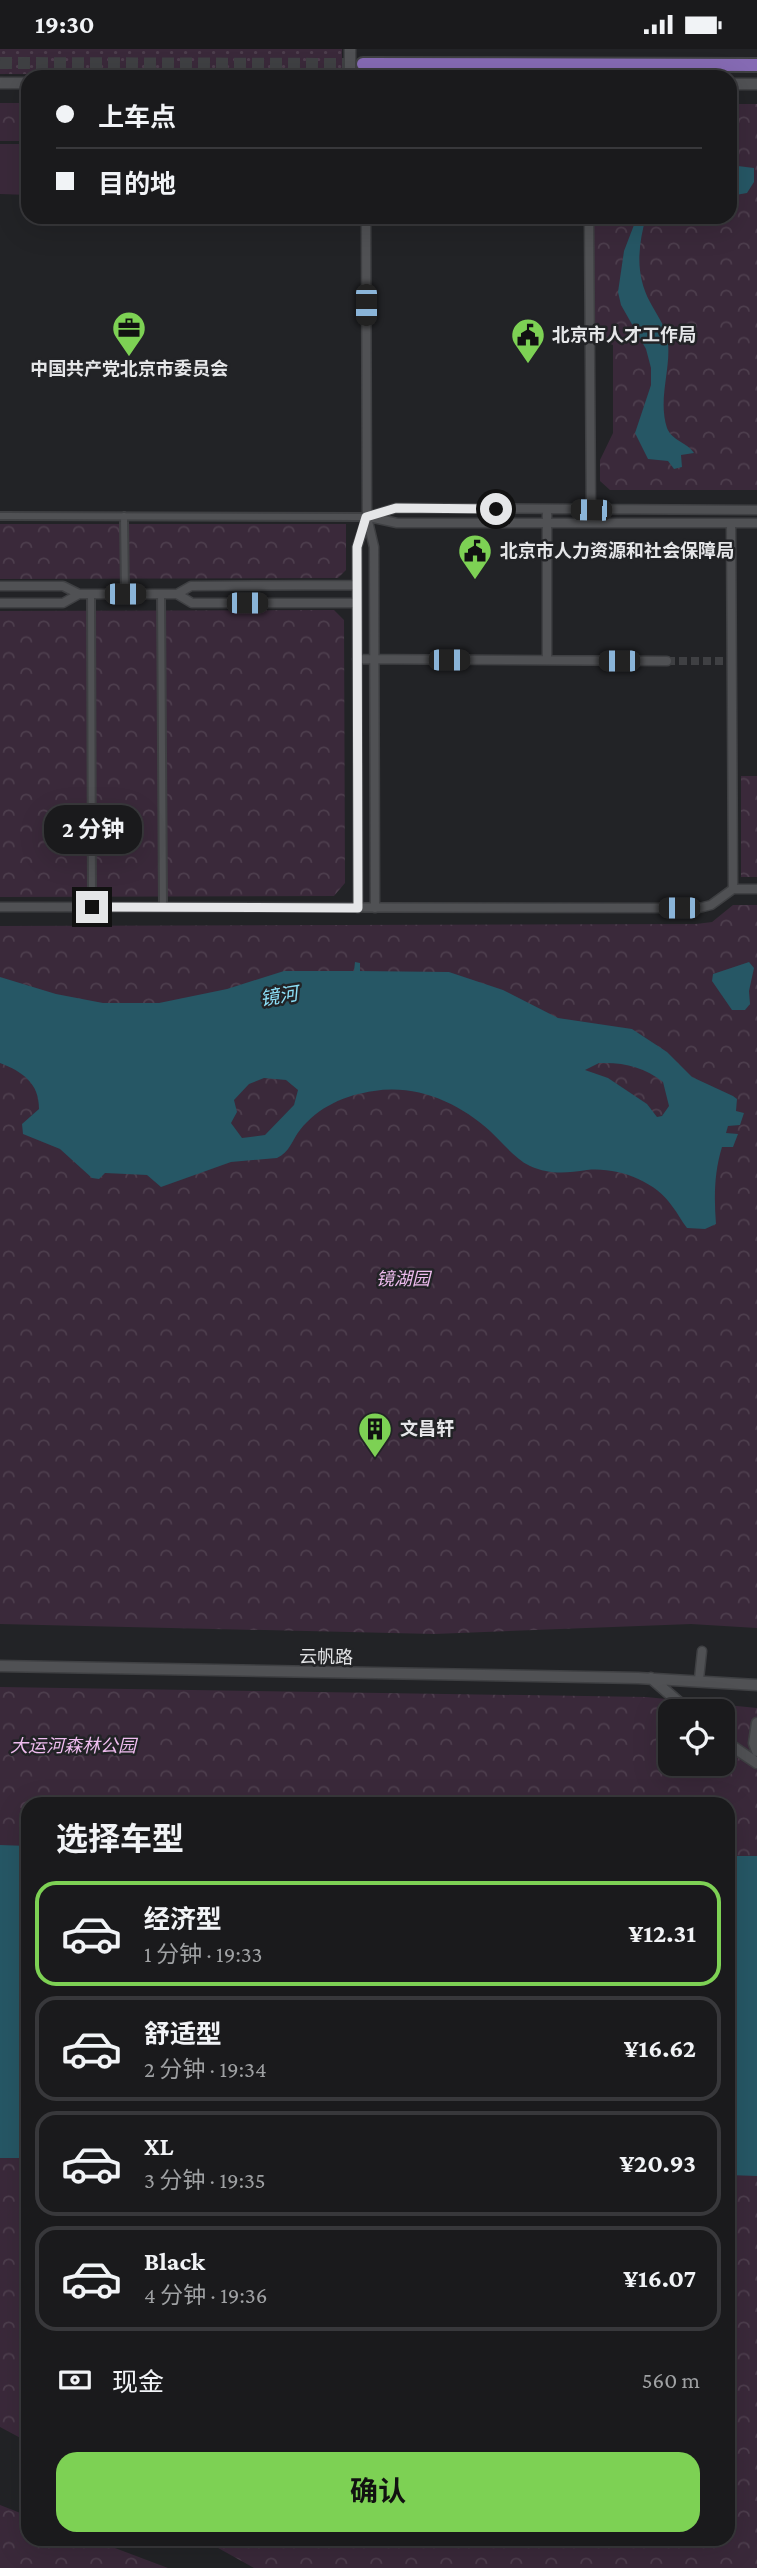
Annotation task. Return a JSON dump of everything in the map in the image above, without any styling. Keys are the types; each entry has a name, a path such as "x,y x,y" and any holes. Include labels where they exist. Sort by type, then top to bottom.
{"main road":[{"path":"363,64 757,65"}],"street":[{"path":"350,49 350,70"},
{"path":"0,83 21,83"},
{"path":"737,84 757,84"},
{"path":"366,224 366,517 374,547 375,908"},
{"path":"589,224 591,523"},
{"path":"366,517 396,508 757,510"},
{"path":"547,509 547,660"},
{"path":"0,516 366,517 397,523 757,523"},
{"path":"124,516 125,594"},
{"path":"358,908 357,547 366,517"},
{"path":"731,523 728,661 733,889"},
{"path":"0,586 63,586 79,594 177,594 191,586 357,585"},
{"path":"0,603 64,603 79,594"},
{"path":"91,594 92,907"},
{"path":"161,594 163,907"},
{"path":"177,594 192,603 357,603"},
{"path":"357,659 667,661"},
{"path":"0,907 699,908 711,905 733,889 757,889"},
{"path":"699,1679 702,1651"},
{"name":"云帆路","path":"0,1666 699,1679 757,1685"},
{"path":"651,1678 675,1699"},
{"path":"757,1723 754,1743 757,1751"},
{"path":"735,1748 757,1763"}],"green space":[{"path":"0,49 342,49 342,70 21,70 21,74 0,74"},
{"path":"0,103 21,103 21,141 0,141"},
{"path":"737,104 757,104 757,490 610,490 600,481 600,460 613,433 613,345 596,338 593,330 593,224 737,224"},
{"path":"0,144 21,144 21,195 0,194"},
{"path":"81,224 174,224 174,226"},
{"path":"0,524 346,524 346,570 338,578 0,579"},
{"path":"334,610 344,620 345,883 334,896 0,897 0,611"},
{"path":"741,776 757,776 757,877 741,877"},
{"name":"镜湖园","path":"733,905 757,905 757,1628 691,1624 434,1634 0,1624 0,926 696,924 712,922"},
{"name":"大运河森林公园","path":"0,1687 666,1699 658,1699 658,1776 735,1776 735,1706 757,1708 757,2568 254,2568 215,2546 735,2546 735,1797 21,1797 21,2438 0,2427"},
{"path":"0,2505 21,2513 21,2546 110,2546 168,2568 0,2568"}],"water":[{"path":"737,166 754,168 754,182 747,193 737,195"},
{"path":"634,224 644,224 639,260 642,281 667,336 664,416 672,436 694,453 681,455 682,467 674,469 668,461 648,459 635,433 651,385 651,368 646,349 621,305 618,292 624,251"},
{"name":"镜河","path":"355,962 360,963 360,971 449,972 503,990 558,1018 632,1029 667,1052 692,1077 733,1096 737,1099 736,1111 744,1113 740,1125 728,1126 726,1133 738,1134 733,1147 722,1147 719,1157 715,1185 716,1224 705,1229 687,1228 656,1189 623,1173 599,1170 552,1172 530,1166 465,1112 436,1098 406,1090 374,1091 333,1103 307,1122 288,1149 277,1158 231,1162 161,1187 147,1175 105,1173 99,1179 92,1178 60,1149 23,1134 22,1124 39,1109 38,1100 33,1085 28,1080 16,1070 0,1063 0,977 56,994 103,1003 159,1003 227,989 284,971 354,971","holes":["599,1063 617,1063 633,1067 663,1082 669,1106 662,1116 657,1117 647,1104 608,1078 585,1070","264,1078 286,1080 298,1090 294,1105 265,1135 242,1138 231,1123 237,1112 234,1100 249,1084"]},
{"path":"749,962 754,968 749,991 750,1004 745,1010 732,1010 712,981 713,974"},
{"path":"0,1845 21,1846 21,2158 0,2158"},
{"path":"735,1856 757,1856 757,2176 735,2175"}],"tunnel":[{"path":"0,63 363,64"},
{"path":"667,661 724,661"}],"place":[{"name":"中国共产党北京市委员会","path":"129,358"},
{"name":"北京市人才工作局","path":"528,365"},
{"name":"北京市人力资源和社会保障局","path":"475,581"},
{"name":"文昌轩","path":"375,1459"}],"route":[{"path":"92,907 358,908 357,547 366,517 396,508 496,509"}]}
